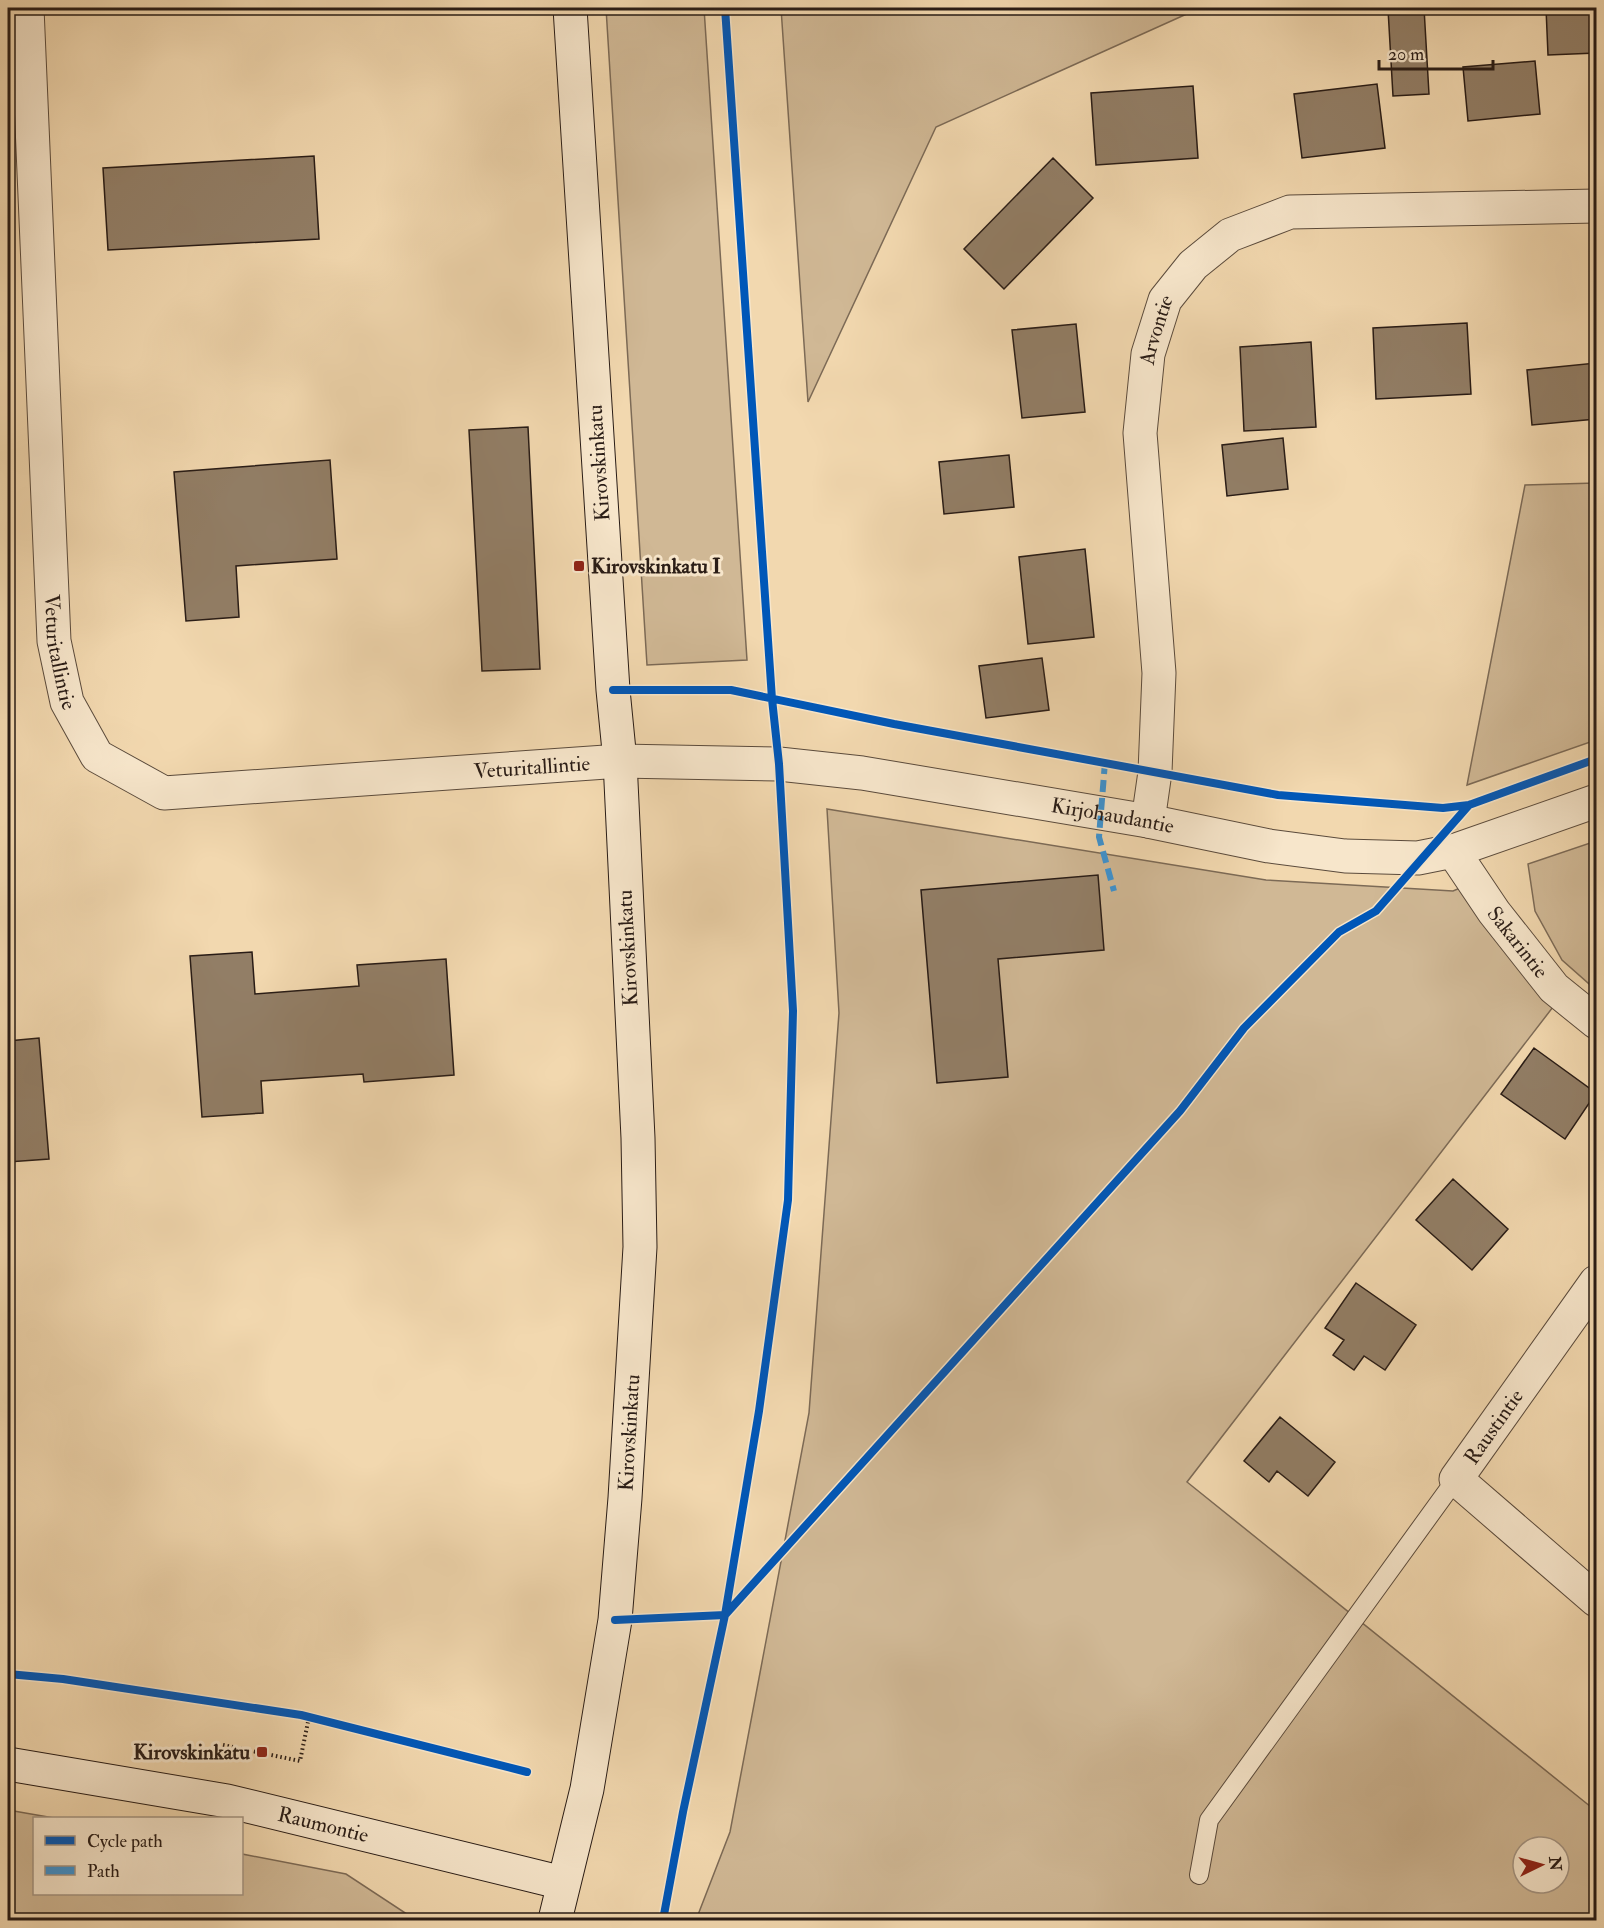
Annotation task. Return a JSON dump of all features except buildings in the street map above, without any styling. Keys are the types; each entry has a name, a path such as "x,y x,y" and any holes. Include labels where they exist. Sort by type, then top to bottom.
{"street":[{"name":"Veturitallintie","path":"27,8 54,641 67,702 97,756 164,793 620,761"},
{"name":"Kirovskinkatu","path":"563,1883 587,1789 615,1620 625,1498 640,1247 638,1138 620,761 613,690 570,8"},
{"name":"Arvontie","path":"1149,821 1155,772 1158,674 1140,433 1148,354 1165,300 1193,265 1230,235 1290,212 1596,206"},
{"name":"Kirjohaudantie","path":"620,761 779,764 862,772 1149,821 1269,846 1346,856 1418,858 1453,851 1596,801"},
{"name":"Sakarintie","path":"1453,851 1494,912 1554,988 1596,1022"},
{"name":"Raustintie","path":"1596,1282 1456,1479 1596,1600"},
{"name":"Raumontie","path":"8,1764 227,1801 563,1883"},
{"path":"555,1920 563,1883"}],"lane":[{"path":"1199,1875 1209,1820 1456,1479"}],"path":[{"path":"223,1745 300,1761 305,1716 320,1720"}],"shaded area":[{"path":"606,8 704,8 747,660 647,665"},
{"path":"781,8 1200,8 936,127 808,402"},
{"path":"1596,483 1596,740 1467,785 1525,485"},
{"path":"827,809 1266,880 1453,891 1472,883 1553,1007 1187,1482 1596,1811 1596,1920 696,1920 730,1832 809,1413 839,1013"},
{"path":"1596,841 1596,990 1562,960 1535,911 1528,864"},
{"path":"8,1810 48,1817 33,1817 33,1895 243,1895 243,1854 346,1874 416,1920 8,1920"}],"marked path":[{"path":"1105,762 1099,837 1114,891"}],"cycle path":[{"path":"663,1920 683,1812 725,1615 759,1411 788,1200 793,1011 779,764 772,699 725,8"},
{"path":"613,690 731,690 894,724 1278,795 1443,808 1469,805 1596,759"},
{"path":"615,1620 725,1615 1180,1111 1244,1028 1339,932 1376,911 1469,805"},
{"path":"8,1674 63,1679 301,1715 527,1772"}],"place":[{"name":"Kirovskinkatu I","path":"579,566"},
{"name":"Kirovskinkatu","path":"262,1752"}]}
